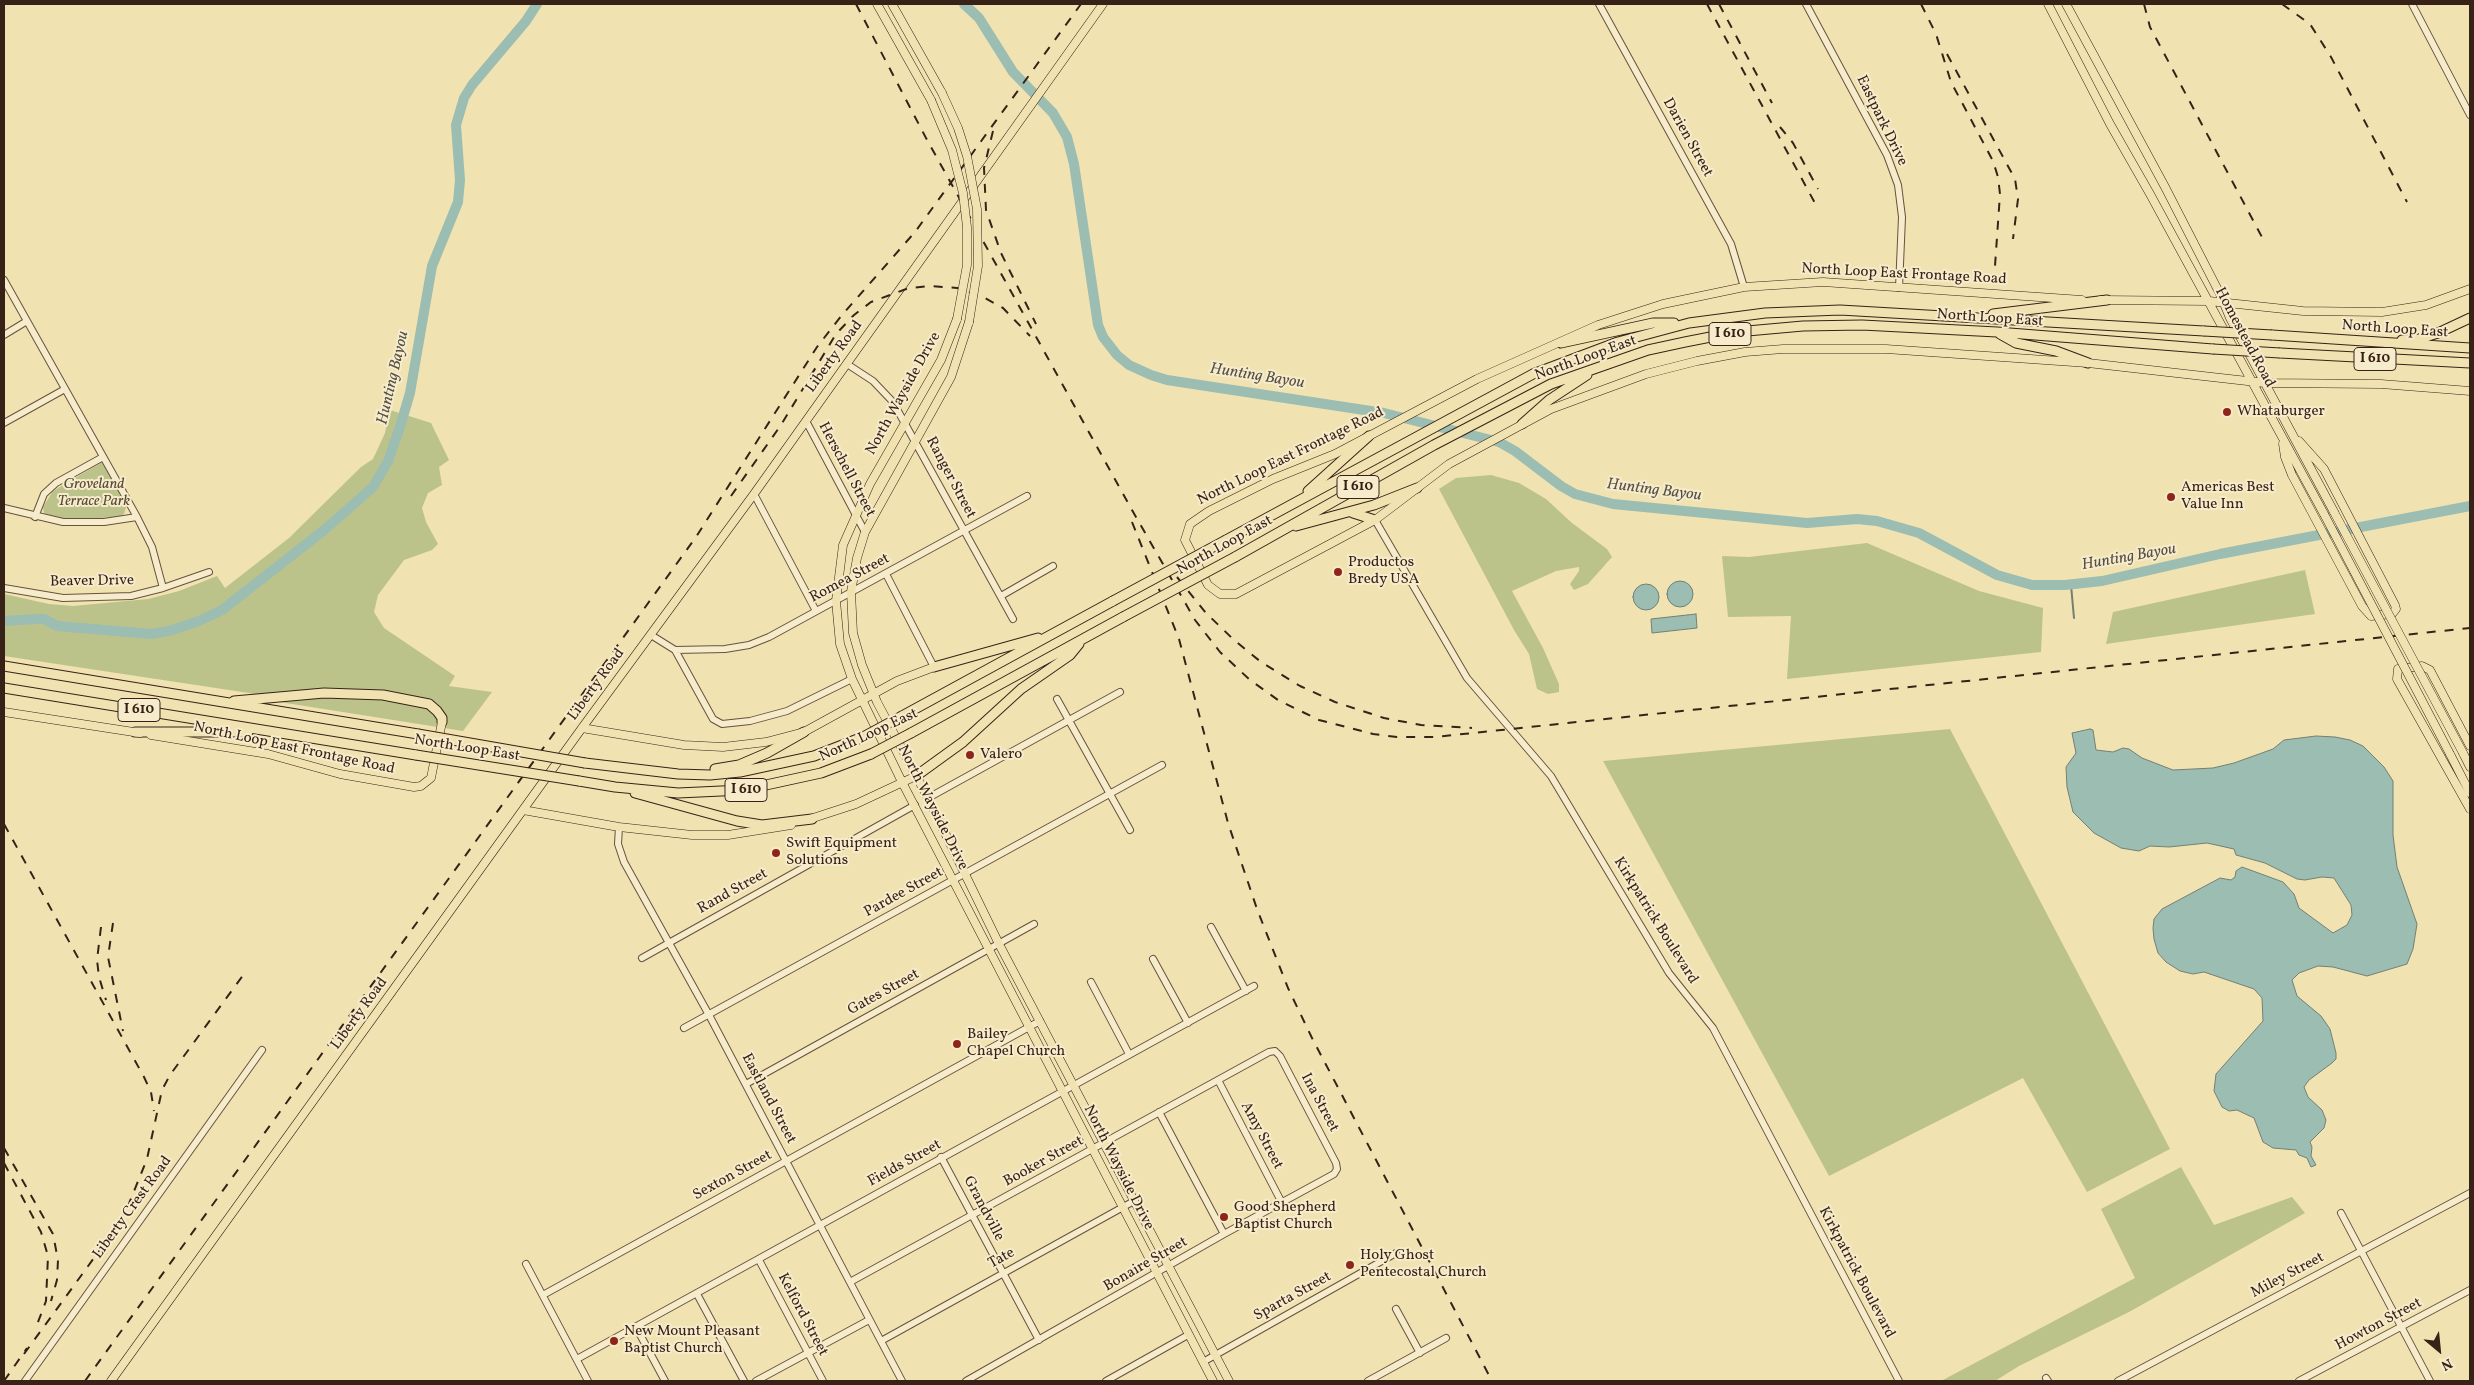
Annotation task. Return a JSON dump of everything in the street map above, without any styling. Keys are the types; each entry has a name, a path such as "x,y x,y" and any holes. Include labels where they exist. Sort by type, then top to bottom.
{"highway":[{"path":"1970,317 2107,300"},
{"name":"North Loop East","path":"4,666 585,763 678,774 710,775 765,768 814,756 862,737 1533,374 1618,342 1689,323 1765,314 1840,310 2470,348"},
{"path":"2369,342 2419,339 2438,333 2470,318"},
{"path":"1561,342 1652,323 1689,323"},
{"name":"North Loop East","path":"4,688 615,787 678,793 743,790 821,773 871,754 1235,558 1283,529 1478,421 1551,384 1648,350 1736,332 1803,326 1862,325 1997,332 2213,349 2470,364"},
{"path":"1997,332 2016,343 2056,351 2088,364"},
{"path":"1522,424 1549,400 1603,365"},
{"path":"1294,503 1369,436"},
{"path":"1283,529 1392,499 1417,488"},
{"path":"1346,513 1358,513 1375,520"},
{"path":"934,668 1050,634"},
{"path":"916,776 963,742 1021,689 1070,655 1082,640"},
{"path":"216,702 324,693 383,695 429,704 437,711 442,718 442,722"},
{"path":"136,732 274,732"},
{"path":"678,774 738,765 767,753 804,732"},
{"path":"615,787 738,821 762,825 812,819"}],"main road":[{"name":"North Wayside Drive","path":"877,4 931,100 945,129 956,160 966,214 967,265 957,319 941,360 870,484 855,515 844,545 836,601 840,644 852,679 902,782 1213,1381"},
{"name":"North Wayside Drive","path":"892,4 942,93 963,142 973,178 978,209 978,266 969,322 951,377 865,532 857,558 851,592 854,633 873,694 928,798 1000,944 1229,1381"},
{"name":"Liberty Road","path":"111,1381 582,728 754,494 1103,4"},
{"name":"Homestead Road","path":"2048,4 2110,124 2209,301 2324,514 2470,793"},
{"name":"Homestead Road","path":"2068,7 2165,187 2265,383 2470,767"},
{"path":"2056,20 2068,7"},
{"path":"2110,124 2125,115"},
{"path":"2150,194 2165,187"},
{"name":"North Loop East Frontage Road","path":"2470,289 2426,305 2382,312 2303,311 2209,301 2107,300 1824,282 1744,287 1684,299 1598,325 1477,379 1369,436 1209,511 1190,524 1185,540 1208,585 1215,592 1230,595 1241,592 1375,520 1449,464 1522,424 1573,400 1646,374 1697,361 1745,352 1783,349 1886,349 2088,364 2265,383 2381,384 2470,390"},
{"path":"2283,439 2288,464 2313,515 2366,613 2375,617 2392,614 2396,609 2395,606 2344,506 2318,460 2294,435"},
{"path":"2470,746 2430,670 2422,666 2398,669 2397,679 2470,810"},
{"path":"582,728 684,745 723,747 766,742 804,732 897,681 934,668"},
{"name":"North Loop East Frontage Road","path":"4,712 268,754 340,774 414,787 421,786 431,778 442,722"},
{"path":"523,810 619,827 692,835 728,835 778,828 812,819 856,804 916,776"}],"street":[{"name":"Darien Street","path":"1599,4 1731,244 1744,287"},
{"name":"Eastpark Drive","path":"1806,4 1887,155 1898,185 1902,217 1899,288"},
{"path":"2412,4 2470,115"},
{"path":"4,280 137,517 152,547 163,588"},
{"path":"4,335 27,321"},
{"name":"Ranger Street","path":"847,364 873,381 893,402 1013,619"},
{"path":"4,423 65,389"},
{"name":"Herschell Street","path":"806,420 865,532"},
{"path":"35,517 44,494 56,483 103,457"},
{"path":"754,494 816,611"},
{"name":"Romea Street","path":"675,650 725,649 749,645 769,637 1027,496"},
{"path":"4,508 35,517 81,523 137,517"},
{"name":"Kirkpatrick Boulevard","path":"1375,520 1467,678 1550,776 1669,973 1713,1028 1899,1381"},
{"path":"1001,596 1053,566"},
{"name":"Beaver Drive","path":"4,588 16,592 63,598 131,596 163,588 209,572"},
{"path":"886,574 934,668"},
{"path":"651,635 675,650 713,719 722,724 750,721 787,711 852,679"},
{"path":"928,798 1120,692"},
{"path":"1057,698 1130,830"},
{"name":"Pardee Street","path":"684,1028 1162,765"},
{"name":"Rand Street","path":"642,958 914,805"},
{"name":"Eastland Street","path":"619,827 618,844 624,862 746,1084 902,1381"},
{"name":"Gates Street","path":"746,1084 1034,924"},
{"path":"1211,927 1246,991"},
{"path":"1153,959 1188,1023"},
{"path":"1091,982 1130,1054"},
{"name":"Fields Street","path":"576,1360 1254,986"},
{"name":"Sexton Street","path":"543,1295 1040,1021"},
{"name":"Liberty Crest Road","path":"25,1381 262,1050"},
{"name":"Booker Street","path":"850,1282 1269,1052 1275,1051"},
{"name":"Ina Street","path":"1275,1051 1310,1113 1337,1169"},
{"name":"Amy Street","path":"1218,1080 1282,1203"},
{"path":"1159,1112 1224,1234"},
{"name":"Grandville","path":"941,1157 1039,1340"},
{"name":"Bonaire Street","path":"966,1381 1157,1274 1224,1234 1334,1174 1337,1169"},
{"name":"Miley Street","path":"2118,1381 2470,1193"},
{"name":"Tate","path":"882,1341 1134,1201"},
{"path":"2341,1213 2430,1381"},
{"name":"Sparta Street","path":"1203,1362 1396,1253"},
{"name":"Kelford Street","path":"759,1260 823,1381"},
{"path":"526,1264 588,1381"},
{"name":"Howton Street","path":"2299,1381 2470,1290"},
{"path":"697,1294 744,1381"},
{"path":"1396,1309 1420,1353"},
{"path":"756,1381 870,1320"},
{"path":"636,1327 665,1381"},
{"path":"1106,1381 1188,1335"},
{"path":"1368,1381 1446,1338"}],"green space":[{"path":"390,410 431,423 449,460 439,467 442,485 428,493 422,508 426,522 438,544 432,550 404,560 378,595 374,612 384,628 455,676 449,686 492,692 463,731 273,701 262,695 4,656 4,594 49,604 73,606 148,599 179,591 217,576 225,588 289,538 361,467 373,459 385,433"},
{"name":"Groveland Terrace Park","path":"102,462 127,504 124,514 119,517 80,519 57,518 44,513 43,507 53,491"},
{"path":"1491,475 1519,483 1546,499 1572,523 1607,549 1612,557 1588,584 1574,590 1570,584 1579,571 1579,567 1556,571 1512,591 1543,648 1559,684 1559,692 1548,694 1537,689 1529,654 1514,630 1439,489 1456,478"},
{"path":"1867,543 1979,591 2043,608 2041,652 1787,679 1791,616 1728,617 1722,556 1749,557"},
{"path":"2305,570 2315,614 2106,644 2113,612"},
{"path":"1950,729 2170,1149 2087,1192 2023,1078 1829,1176 1603,761"},
{"path":"2181,1167 2214,1225 2292,1197 2305,1213 2129,1312 2019,1366 1995,1381 1941,1381 2135,1278 2101,1209"}],"water":[{"path":"1680,581 1689,585 1693,594 1689,603 1680,607 1671,603 1667,594 1671,585"},
{"path":"1646,584 1655,588 1659,597 1655,606 1646,610 1637,606 1633,597 1637,588"},
{"path":"1696,614 1697,628 1652,633 1651,619"},
{"path":"2093,730 2096,750 2113,752 2123,748 2129,749 2142,758 2173,770 2213,768 2234,763 2273,749 2284,740 2316,736 2335,737 2350,740 2363,746 2384,767 2393,781 2393,835 2397,867 2417,924 2413,949 2407,964 2367,976 2333,967 2318,966 2299,973 2292,980 2297,996 2321,1016 2330,1029 2336,1053 2336,1059 2309,1080 2304,1087 2308,1097 2322,1110 2326,1120 2324,1128 2310,1142 2312,1147 2311,1156 2316,1165 2311,1167 2307,1158 2299,1155 2296,1150 2273,1148 2263,1142 2254,1118 2237,1110 2229,1111 2222,1107 2214,1091 2216,1074 2263,1021 2262,998 2254,989 2204,972 2193,974 2180,971 2166,962 2158,953 2154,939 2154,919 2162,909 2220,878 2231,880 2235,877 2236,871 2242,867 2283,882 2294,894 2299,908 2333,933 2347,925 2352,915 2351,905 2334,878 2297,879 2265,863 2236,855 2234,849 2207,843 2169,847 2150,846 2139,851 2121,848 2094,833 2073,812 2067,787 2066,767 2076,753 2072,733"}],"waterway":[{"name":"Hunting Bayou","path":"4,621 44,619 57,626 151,634 169,631 199,621 222,610 323,531 373,487 388,461 399,430 410,393 432,266 458,202 460,180 456,125 464,98 472,85 526,21 537,4"},
{"name":"Hunting Bayou","path":"964,4 979,18 1013,72 1053,113 1067,137 1074,164 1098,325 1103,337 1117,355 1129,365 1151,375 1167,380 1384,413 1499,442 1515,451 1561,486 1575,494 1613,504 1807,523 1857,519 1877,521 1919,533 1997,575 2032,585 2065,585 2102,581 2220,554 2470,506"},
{"path":"2071,585 2074,618"}],"railway":[{"path":"856,4 926,138 1195,620 1220,652 1250,680 1278,700 1319,720 1373,734 1397,737 1435,737 2470,628"},
{"path":"85,1381 696,537 817,347 842,315 915,232 1081,4"},
{"path":"1707,4 1816,205"},
{"path":"1719,4 1772,103"},
{"path":"1921,4 1936,34 1951,82 1993,161 1998,177 2000,194 1995,266"},
{"path":"2144,4 2150,27 2263,239"},
{"path":"2282,4 2310,24 2331,57 2407,202"},
{"path":"1947,54 2015,179 2018,199 2013,239"},
{"path":"1780,127 1793,143 1818,189"},
{"path":"993,131 984,168 986,210 1001,253 1036,324"},
{"path":"731,496 781,425 836,334 854,315 871,302 909,288 931,286 957,288 983,297 1003,308 1030,336"},
{"path":"1132,522 1179,639 1228,823 1257,909 1288,988 1312,1038 1492,1381"},
{"path":"1177,577 1206,613 1234,640 1261,662 1300,686 1335,702 1384,718 1421,725 1472,728"},
{"path":"4,824 144,1077 151,1092 154,1111"},
{"path":"113,923 108,957 123,1031"},
{"path":"101,927 97,960 99,977 106,1000"},
{"path":"24,1354 126,1211 147,1159 162,1090 170,1075 244,974"},
{"path":"4,1148 53,1234 58,1260 57,1280 51,1301"},
{"path":"4,1163 41,1232 48,1256 46,1301 35,1330"},
{"path":"4,1381 27,1348"}],"place":[{"name":"Whataburger","path":"2227,412"},
{"name":"Americas Best Value Inn","path":"2171,497"},
{"name":"Productos Bredy USA","path":"1338,572"},
{"name":"Valero","path":"970,755"},
{"name":"Swift Equipment Solutions","path":"776,853"},
{"name":"Bailey Chapel Church","path":"957,1044"},
{"name":"Good Shepherd Baptist Church","path":"1224,1217"},
{"name":"Holy Ghost Pentecostal Church","path":"1350,1265"},
{"name":"New Mount Pleasant Baptist Church","path":"614,1341"}]}
